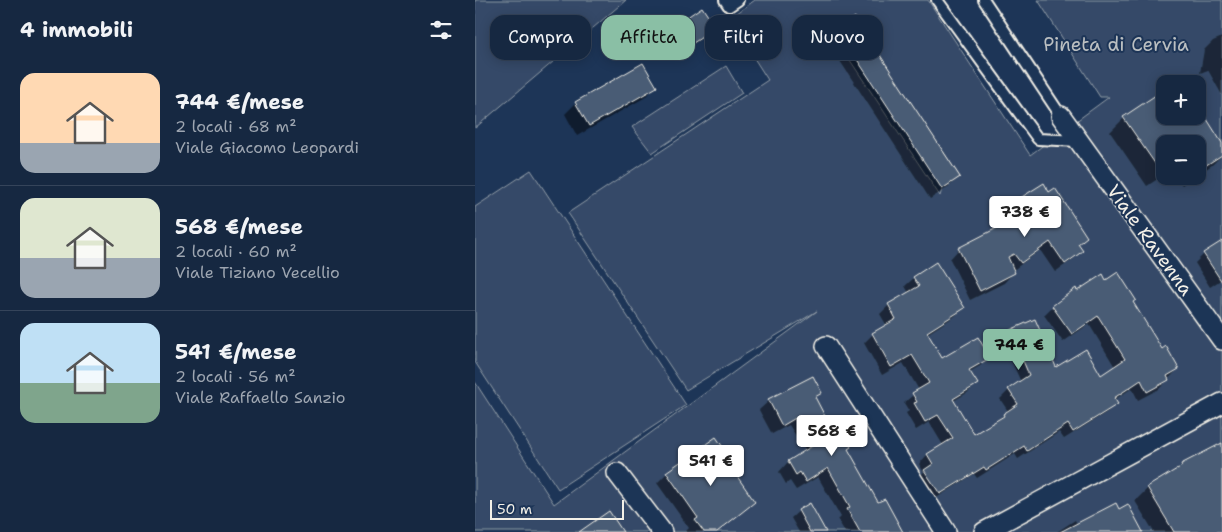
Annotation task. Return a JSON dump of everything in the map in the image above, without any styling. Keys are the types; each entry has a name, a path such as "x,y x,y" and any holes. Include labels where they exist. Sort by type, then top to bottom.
{"street":[{"name":"Viale Ravenna","path":"1061,116 1222,340"},
{"path":"826,346 946,532"},
{"path":"984,532 1222,403"},
{"path":"617,473 662,532"}],"lane":[{"path":"725,0 729,6 739,0"},
{"path":"937,0 1037,139 1079,141"},
{"name":"Viale Ravenna","path":"984,0 1061,116"}],"green space":[{"path":"475,0 626,0 608,15 601,15 601,21 591,30 591,15 490,15 490,60 555,60 475,128"},
{"name":"Pineta di Cervia","path":"755,0 928,0 1030,155 1109,97 1100,97 1038,0 1222,0 1222,532 475,532 475,382 554,504 817,311 686,390 568,213 768,80 755,60 782,60 782,15 734,15","holes":["792,15 883,15 883,60 960,177 942,189 940,196 850,60 792,60"]},
{"path":"726,66 742,93 652,153 632,127"},
{"path":"531,170 686,405 558,489 475,362 475,207"}],"building":[{"path":"702,7 707,15 705,15 705,35 695,42 695,15 690,15"},
{"path":"857,60 883,60 960,177 942,189"},
{"path":"643,63 657,87 589,126 575,102"},
{"path":"1156,95 1156,125 1206,125 1206,118 1222,143 1222,155 1206,165 1206,135 1156,135 1156,165 1123,117"},
{"path":"1044,183 1049,192 1055,188 1087,237 1078,244 1083,251 1065,264 1050,242 1021,263 1014,254 1008,257 1015,273 980,291 958,248 1026,213 1017,200"},
{"path":"1222,241 1222,282 1203,253"},
{"path":"936,262 965,308 927,332 942,358 978,337 990,358 969,370 978,384 953,399 974,434 1004,416 1003,414 1018,404 1008,389 1029,375 1010,330 1035,319 1056,367 1086,349 1101,375 1125,359 1098,316 1072,334 1052,306 1076,288 1077,291 1103,274 1106,280 1118,272 1136,300 1133,302 1162,349 1166,346 1179,369 1167,376 1169,380 1147,392 1141,380 1114,398 1118,404 1073,432 1068,424 1027,451 1024,446 986,470 984,467 940,494 924,470 933,464 927,454 953,438 938,415 925,422 914,403 917,402 912,393 929,383 912,355 891,367 872,333 896,319 888,304 919,286 913,277"},
{"path":"813,376 822,393 815,397 830,426 836,422 851,447 848,449 878,502 885,499 903,532 860,532 847,509 850,507 828,468 806,482 800,472 796,475 788,461 817,443 799,416 782,426 768,399"},
{"path":"716,437 738,469 734,472 755,502 717,532 704,532 695,520 698,518 666,472"},
{"path":"1222,443 1222,532 1174,532 1147,487 1182,466 1181,464"},
{"path":"810,503 826,532 810,532 798,510"},
{"path":"1116,503 1119,509 1128,504 1143,532 1060,532"},
{"path":"609,511 623,532 579,532"}]}
